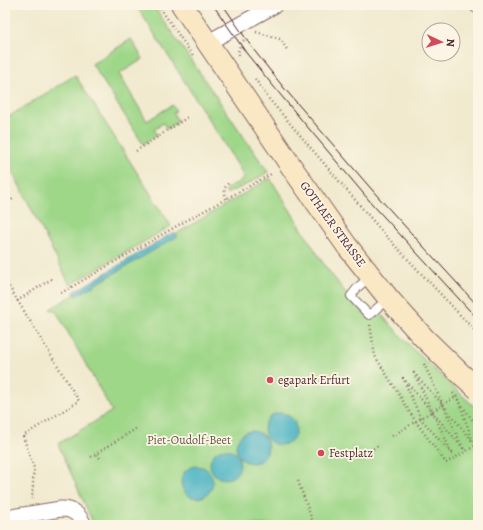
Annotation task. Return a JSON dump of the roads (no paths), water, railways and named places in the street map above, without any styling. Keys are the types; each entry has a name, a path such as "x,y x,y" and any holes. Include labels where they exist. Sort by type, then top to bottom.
{"main road":[{"name":"GOTHAER STRASSE","path":"182,5 347,246 389,299 424,338 457,383 478,389"}],"street":[{"path":"207,43 275,5"},
{"path":"5,518 69,509 76,512 82,519 84,525"}],"lane":[{"path":"371,276 358,287 351,296 369,315 389,299"}],"water":[{"path":"174,232 178,236 76,296 74,292"},
{"path":"277,413 283,413 292,417 296,429 292,441 283,445 277,445 268,441 264,432 264,426 268,417"},
{"path":"249,431 255,431 265,438 268,447 267,453 261,460 255,463 249,463 239,456 236,450 236,444 243,434"},
{"path":"225,449 236,453 240,464 236,475 225,479 214,475 210,464 214,453"},
{"path":"194,466 200,466 210,473 213,482 212,488 206,495 200,498 194,498 184,491 181,485 181,479 188,469"}],"tram line":[{"path":"213,5 247,54 373,205 478,318"},
{"path":"223,5 253,49 284,88 380,199 478,306"}],"place":[{"name":"egapark Erfurt","path":"270,380"},
{"name":"Festplatz","path":"321,453"}],"park label":[{"name":"Piet-Oudolf-Beet","path":"189,440"}]}
